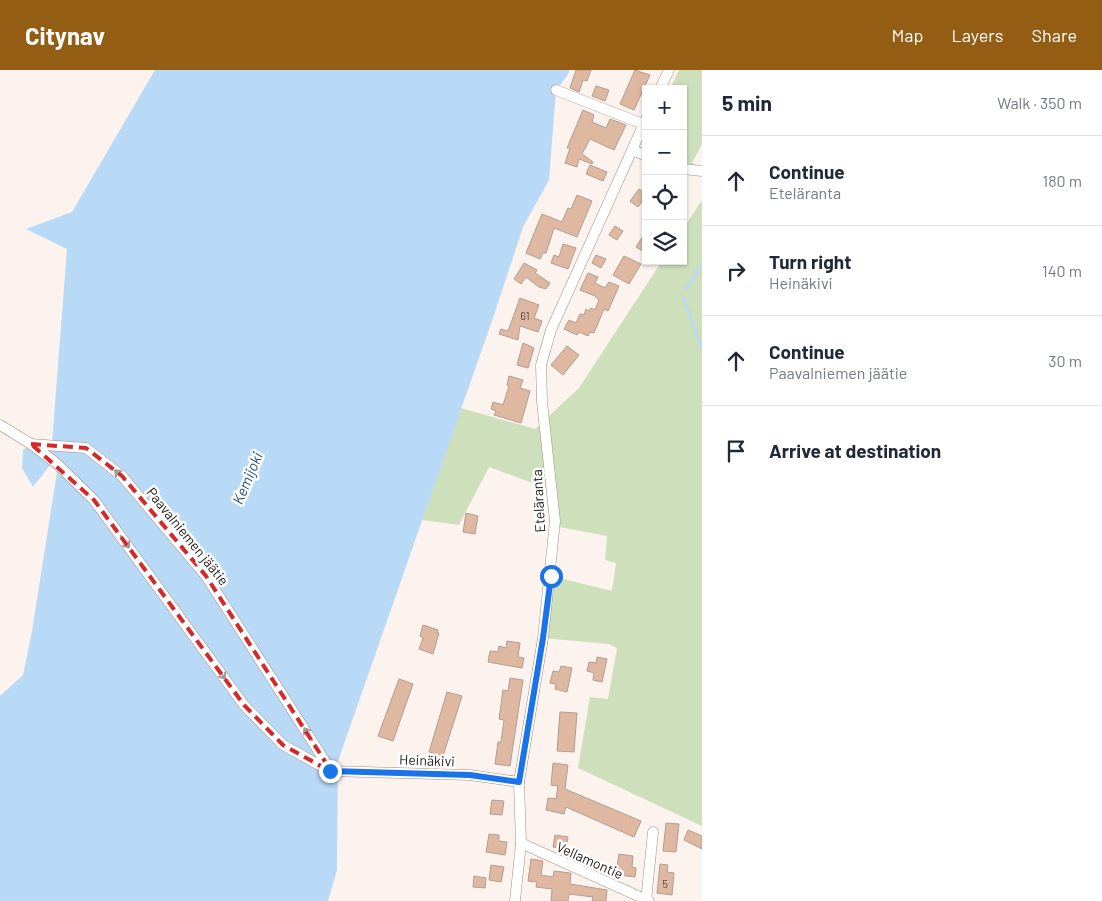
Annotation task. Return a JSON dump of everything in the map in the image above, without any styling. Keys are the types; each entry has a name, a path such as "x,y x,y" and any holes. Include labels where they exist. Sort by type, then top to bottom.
{"street":[{"path":"662,85 669,70"},
{"path":"556,90 642,121"},
{"name":"Eteläranta","path":"515,901 521,844 519,782 543,638 555,521 542,402 541,365 551,330 642,127"},
{"path":"633,150 642,154"},
{"path":"687,170 702,171"},
{"name":"Paavalniemen jäätie","path":"0,425 31,444 56,463 94,500 244,705 284,745 330,771 363,772"},
{"name":"Paavalniemen jäätie","path":"31,444 86,448 122,476 206,576 328,766 338,771"},
{"name":"Heinäkivi","path":"363,772 470,775 519,782"},
{"path":"647,901 653,832"},
{"name":"Vellamontie","path":"521,844 647,901"}],"highlighted area":[{"path":"31,444 86,448 122,476 206,576 328,766 338,771 330,771 283,745 244,705 94,500"}],"green space":[{"path":"679,70 702,70 702,144 692,163 702,168 702,173 687,165 687,85 672,85"},
{"path":"702,200 702,826 578,768 590,697 608,699 617,648 609,644 543,638 551,576 612,591 616,563 605,560 607,536 559,527 552,490 489,467 459,525 422,520 461,408 535,429 579,388 659,265 687,265 687,223"}],"water":[{"name":"Kemijoki","path":"155,70 570,70 556,90 549,180 523,227 338,761 337,870 328,901 0,901 0,696 23,675 32,631 57,472 56,466 51,464 33,487 22,468 23,450 31,444 52,442 67,249 26,229 72,212"}],"building":[{"path":"576,70 591,70 587,81 583,80 579,92 570,88"},
{"path":"635,70 650,75 645,85 642,85 642,92 634,110 620,104"},
{"path":"596,86 609,90 605,101 592,96"},
{"path":"583,110 594,115 592,122 606,128 610,119 626,125 614,150 590,139 582,154 593,162 592,164 579,159 577,167 565,163 570,148 567,148"},
{"path":"590,165 607,172 603,181 586,174"},
{"path":"639,189 642,191 642,202 638,207 630,201"},
{"path":"577,195 592,201 577,237 554,228 546,253 543,253 540,259 526,253 542,214 562,222 568,208 571,209"},
{"path":"615,226 623,231 617,240 609,235"},
{"path":"642,237 642,251 636,247"},
{"path":"563,244 576,248 568,269 551,263 554,255 559,257"},
{"path":"596,255 606,259 601,268 592,263"},
{"path":"624,256 641,264 629,284 613,275"},
{"path":"524,263 537,270 535,273 550,283 546,289 539,287 526,277 521,284 514,279"},
{"path":"588,273 598,277 595,283 605,288 609,282 619,286 608,311 604,309 594,333 590,332 588,336 579,332 577,335 564,329 569,320 576,323 580,314 584,315 586,309 589,311 591,308 595,310 599,300 595,296 580,290"},
{"path":"520,298 539,305 534,318 542,321 538,332 520,326 518,340 499,334 501,329 508,331"},
{"path":"523,343 534,348 528,368 517,365"},
{"path":"567,346 579,355 563,375 551,365"},
{"path":"509,376 523,380 520,388 530,391 521,423 494,415 496,411 491,409 493,402 503,405 509,386 507,385"},
{"path":"466,513 478,516 475,534 463,532"},
{"path":"423,625 438,630 437,633 439,633 433,654 419,649 423,638 420,636"},
{"path":"507,641 520,643 518,657 524,658 522,668 488,662 490,651 498,652 499,646 506,648"},
{"path":"597,657 607,659 602,682 593,680 594,673 587,671 589,662 596,663"},
{"path":"561,666 572,668 567,692 555,689 556,684 550,683 553,671 559,672"},
{"path":"510,678 523,680 510,766 495,764 504,720 499,719 503,690 508,691"},
{"path":"399,679 413,684 393,741 378,736"},
{"path":"447,692 462,696 443,756 429,752"},
{"path":"560,712 577,713 574,752 557,751"},
{"path":"553,763 568,765 565,789 641,821 634,837 566,807 564,814 546,810 548,798 556,799 558,786 551,785"},
{"path":"492,800 504,801 502,815 490,814"},
{"path":"666,823 679,824 676,852 663,851"},
{"path":"688,830 702,836 702,849 684,840"},
{"path":"489,834 499,835 499,841 507,842 505,855 486,852"},
{"path":"555,835 568,837 566,849 553,847"},
{"path":"619,854 633,856 632,867 636,868 635,877 611,874 612,866 617,866"},
{"path":"531,859 543,861 541,875 553,877 554,871 571,873 570,884 607,890 606,901 592,901 593,897 569,894 568,901 551,901 552,889 536,887 537,882 528,881"},
{"path":"660,864 668,865 667,872 674,873 672,895 657,893"},
{"path":"491,865 504,867 501,882 489,880"},
{"path":"474,876 486,878 485,888 473,887"}],"waterway":[{"path":"686,290 699,268 702,267"},
{"path":"683,297 702,349"}],"route":[{"path":"330,771 470,775 519,782 543,638 551,576"}]}
